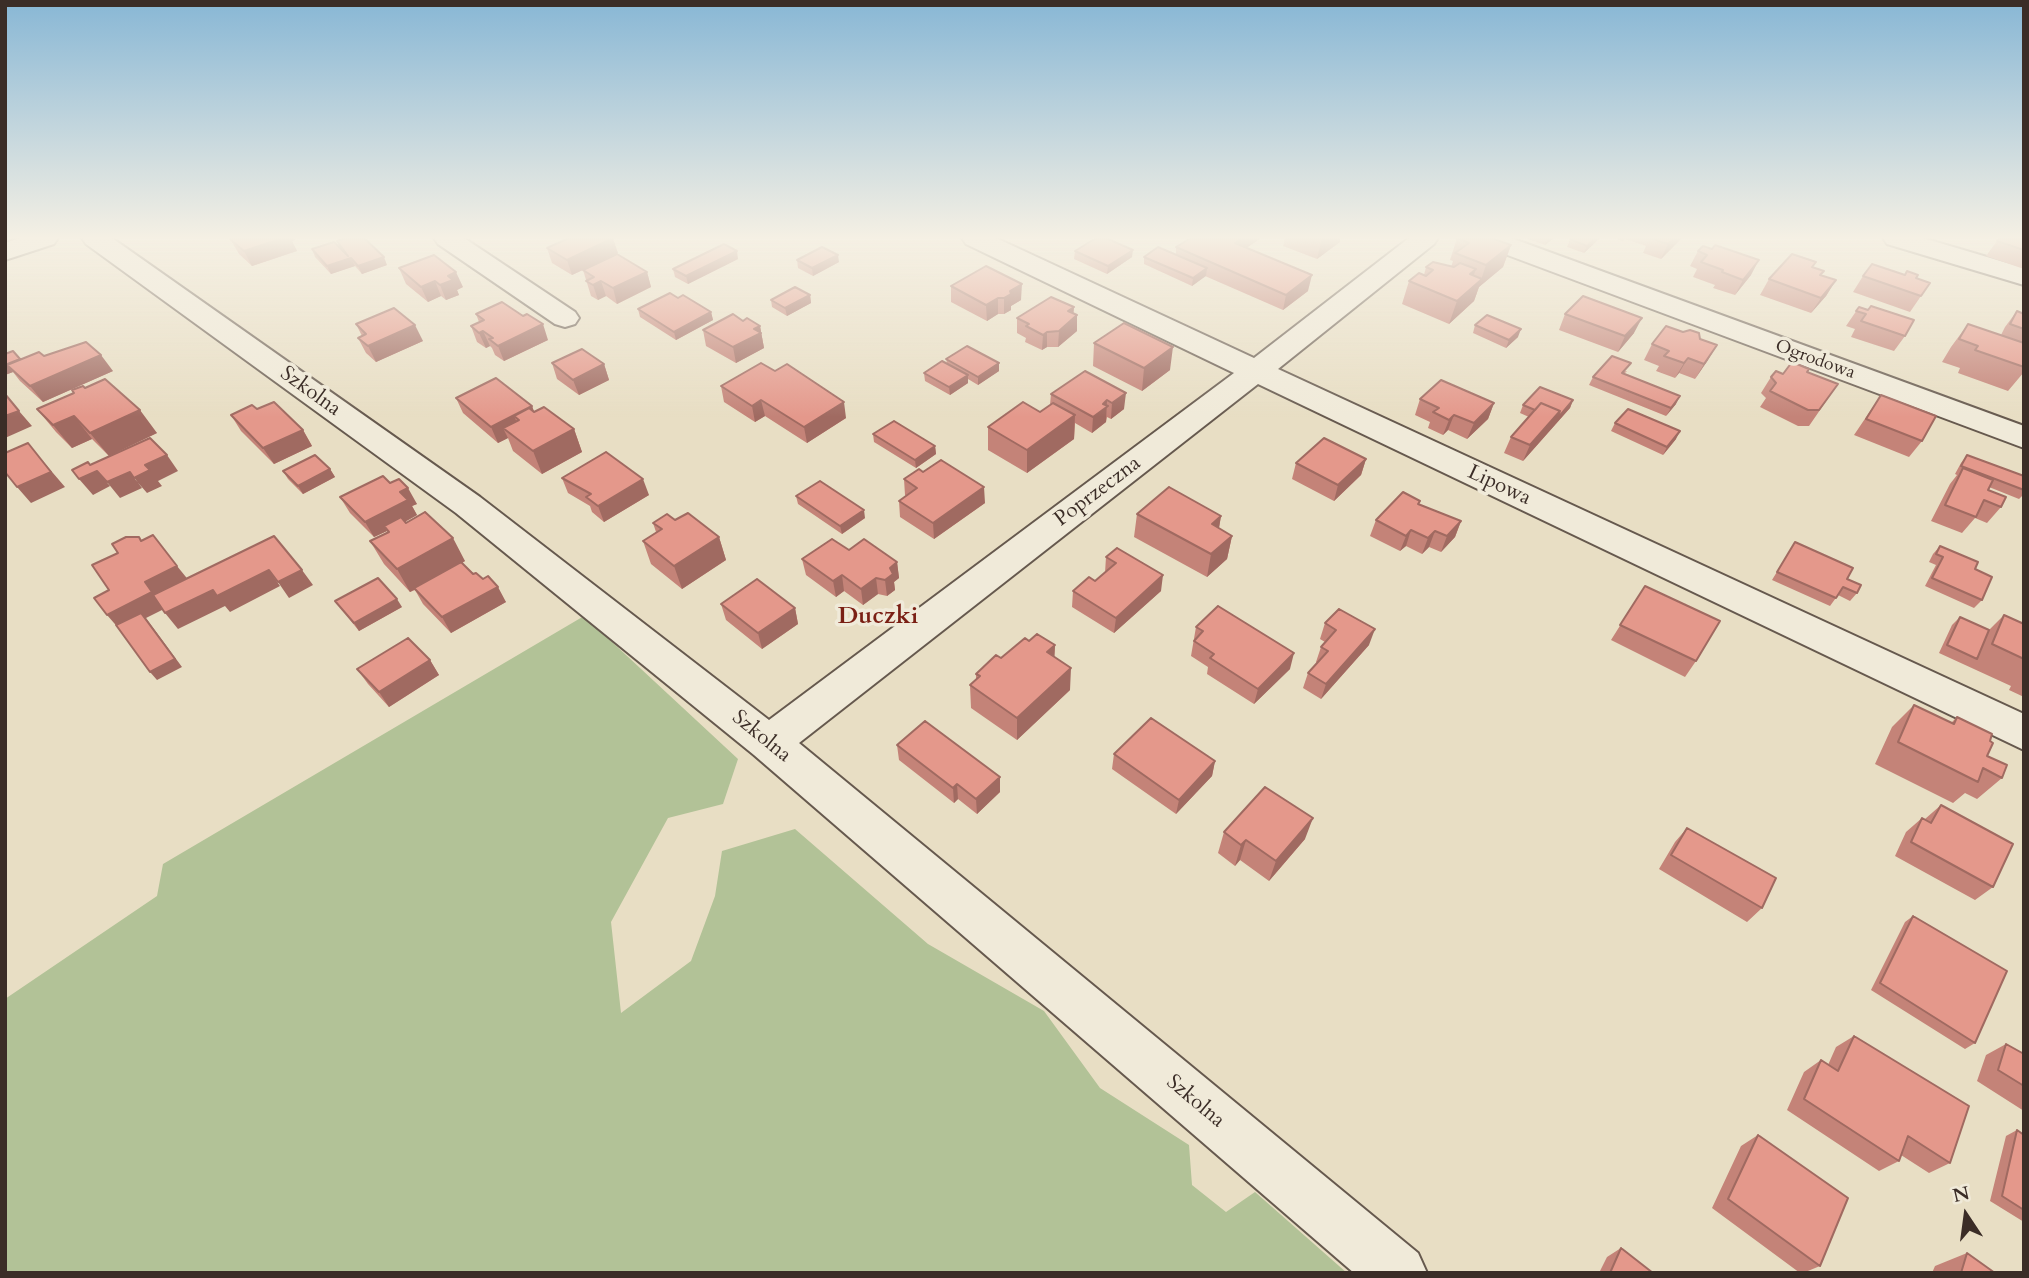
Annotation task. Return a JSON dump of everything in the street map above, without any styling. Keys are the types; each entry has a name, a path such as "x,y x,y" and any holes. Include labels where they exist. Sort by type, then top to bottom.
{"street":[{"name":"Szkolna","path":"178,298 468,505 769,743 1398,1273"},
{"path":"535,298 565,318"},
{"name":"Lipowa","path":"1101,298 2024,733"},
{"name":"Poprzeczna","path":"769,743 1349,298"},
{"name":"Ogrodowa","path":"1647,298 2024,438"}],"green space":[{"path":"584,616 738,759 723,804 668,818 611,922 621,1013 691,961 715,896 722,851 795,829 928,944 1044,1011 1100,1088 1189,1145 1192,1185 1226,1212 1255,1192 1347,1273 5,1273 5,999 157,896 163,864"}],"building":[{"path":"661,298 687,298 711,312 674,332 638,309"},
{"path":"775,298 805,298 785,308 771,300"},
{"path":"972,298 1005,298 998,298 986,305"},
{"path":"1050,298 1074,307 1068,311 1077,315 1059,331 1043,335 1017,318"},
{"path":"1581,298 1587,298 1642,318 1625,336 1565,314"},
{"path":"502,302 523,316 527,314 543,324 498,346 489,339 493,338 483,331 479,333 471,326 484,320 476,314"},
{"path":"1871,306 1914,320 1905,336 1861,321 1866,314 1856,311 1859,307 1868,310"},
{"path":"394,308 415,325 368,346 358,338 366,334 356,324"},
{"path":"2017,311 2024,314 2024,329 2010,324"},
{"path":"733,314 743,321 747,318 760,326 754,329 761,333 733,347 703,330"},
{"path":"1487,315 1521,329 1509,340 1475,325"},
{"path":"1124,323 1173,347 1144,368 1094,343"},
{"path":"1968,324 2024,343 2024,367 1975,350 1978,346 1959,339"},
{"path":"1666,326 1683,332 1690,330 1699,333 1700,339 1717,345 1704,364 1688,358 1684,363 1664,356 1669,351 1652,344"},
{"path":"86,342 101,355 30,386 7,365 39,352 44,356"},
{"path":"967,346 999,363 978,377 946,359"},
{"path":"582,349 604,364 573,380 552,363"},
{"path":"13,351 20,359 5,365 5,354"},
{"path":"1612,356 1631,363 1622,373 1680,396 1671,408 1593,377"},
{"path":"942,361 968,375 949,387 924,373"},
{"path":"1792,362 1809,369 1807,372 1838,384 1819,410 1808,410 1770,391 1776,383 1771,377 1776,371 1783,374"},
{"path":"761,363 775,371 787,364 844,402 804,427 761,400 752,406 721,386"},
{"path":"1085,371 1126,393 1112,403 1107,400 1103,404 1108,406 1093,417 1051,394"},
{"path":"496,378 532,406 491,427 456,398"},
{"path":"105,379 140,410 90,433 74,416 53,425 37,409 74,393 72,390 83,386 85,388"},
{"path":"1441,380 1494,403 1474,423 1454,415 1449,420 1433,412 1439,408 1420,399"},
{"path":"1540,387 1573,400 1557,419 1560,411 1541,403 1535,410 1523,405"},
{"path":"5,394 19,411 5,416"},
{"path":"1881,395 1936,416 1922,441 1866,419"},
{"path":"274,402 303,430 263,448 231,415 252,405 257,409"},
{"path":"1023,402 1040,412 1053,403 1075,415 1027,450 988,427"},
{"path":"1541,403 1560,411 1530,445 1511,437"},
{"path":"544,407 574,429 533,451 503,428 519,420 514,416 529,408 534,412"},
{"path":"1628,409 1680,431 1667,447 1615,423"},
{"path":"894,421 935,446 915,460 873,434"},
{"path":"150,438 167,455 145,465 150,470 134,478 130,472 107,482 97,471 79,479 72,470 88,462 90,465"},
{"path":"1324,438 1366,459 1338,485 1296,463"},
{"path":"28,443 51,472 17,487 5,472 5,453"},
{"path":"606,452 643,479 598,506 586,497 591,494 562,478"},
{"path":"315,455 330,469 298,486 283,471"},
{"path":"1967,455 2024,476 2024,490 1961,466"},
{"path":"941,460 984,487 933,523 899,501 917,488 904,479 919,469 923,472"},
{"path":"1963,468 1993,480 1988,490 2006,497 2001,507 1984,500 1976,517 1945,505"},
{"path":"383,476 390,483 399,479 408,488 400,492 408,500 365,522 340,497"},
{"path":"820,481 864,510 840,526 796,496"},
{"path":"1169,487 1221,516 1212,524 1232,536 1211,554 1137,514"},
{"path":"1403,492 1420,501 1418,504 1461,521 1447,536 1435,531 1428,538 1411,530 1406,536 1376,520"},
{"path":"425,512 453,538 397,569 370,541 389,532 384,526 401,517 406,523"},
{"path":"688,513 719,537 674,566 643,541 662,529 653,523 667,514 675,520"},
{"path":"153,535 177,566 145,582 152,592 107,615 94,598 109,590 92,565 118,553 112,544 126,537 139,537 141,541"},
{"path":"274,536 302,570 278,582 269,570 217,596 213,590 165,613 153,595"},
{"path":"832,539 849,550 864,539 897,562 890,568 893,574 885,580 876,578 861,589 842,575 833,581 802,559"},
{"path":"1795,542 1853,568 1847,579 1861,585 1857,593 1843,587 1836,598 1777,572"},
{"path":"1940,546 1978,562 1975,569 1992,577 1982,600 1932,578 1943,557 1936,554"},
{"path":"1117,548 1163,575 1116,618 1073,591 1089,577 1095,581 1116,563 1106,557"},
{"path":"461,562 473,574 476,573 483,579 488,576 498,587 442,617 414,588"},
{"path":"378,578 397,599 354,623 335,601"},
{"path":"757,579 795,608 758,633 721,604"},
{"path":"1645,586 1720,621 1696,661 1620,625"},
{"path":"1218,606 1294,653 1258,689 1210,658 1214,654 1194,641 1203,631 1196,627"},
{"path":"1339,609 1375,629 1326,684 1308,673 1328,651 1321,647 1336,630 1325,623"},
{"path":"141,613 175,659 150,672 116,625"},
{"path":"2004,615 2024,624 2024,659 1992,644"},
{"path":"1960,617 1989,630 1977,659 1947,645"},
{"path":"1037,634 1055,645 1047,652 1071,668 1017,718 970,685 980,676 976,674 996,655 1001,658 1025,638 1029,641"},
{"path":"408,638 430,660 379,692 357,669"},
{"path":"1914,705 1954,724 1957,717 1992,734 1990,741 1993,743 1987,756 2007,765 2002,778 1983,768 1978,782 1898,742"},
{"path":"1151,718 1215,761 1179,800 1114,754"},
{"path":"925,721 1000,777 976,799 957,784 953,788 897,745"},
{"path":"1265,787 1313,818 1276,861 1246,840 1241,845 1224,832"},
{"path":"1941,805 2013,844 1993,887 1911,842 1922,818 1931,823"},
{"path":"1687,828 1776,878 1762,908 1671,855"},
{"path":"1913,916 2007,971 1975,1043 1880,983"},
{"path":"1854,1036 1969,1106 1950,1163 1908,1136 1899,1161 1804,1099 1821,1060 1838,1071"},
{"path":"2006,1044 2024,1054 2024,1086 1998,1070"},
{"path":"2017,1130 2024,1135 2024,1210 2002,1196"},
{"path":"1758,1135 1848,1198 1820,1266 1728,1199"},
{"path":"1621,1248 1653,1273 1610,1273"},
{"path":"1967,1253 1995,1273 1961,1273"}],"district":[{"name":"Duczki","path":"878,617"}]}
